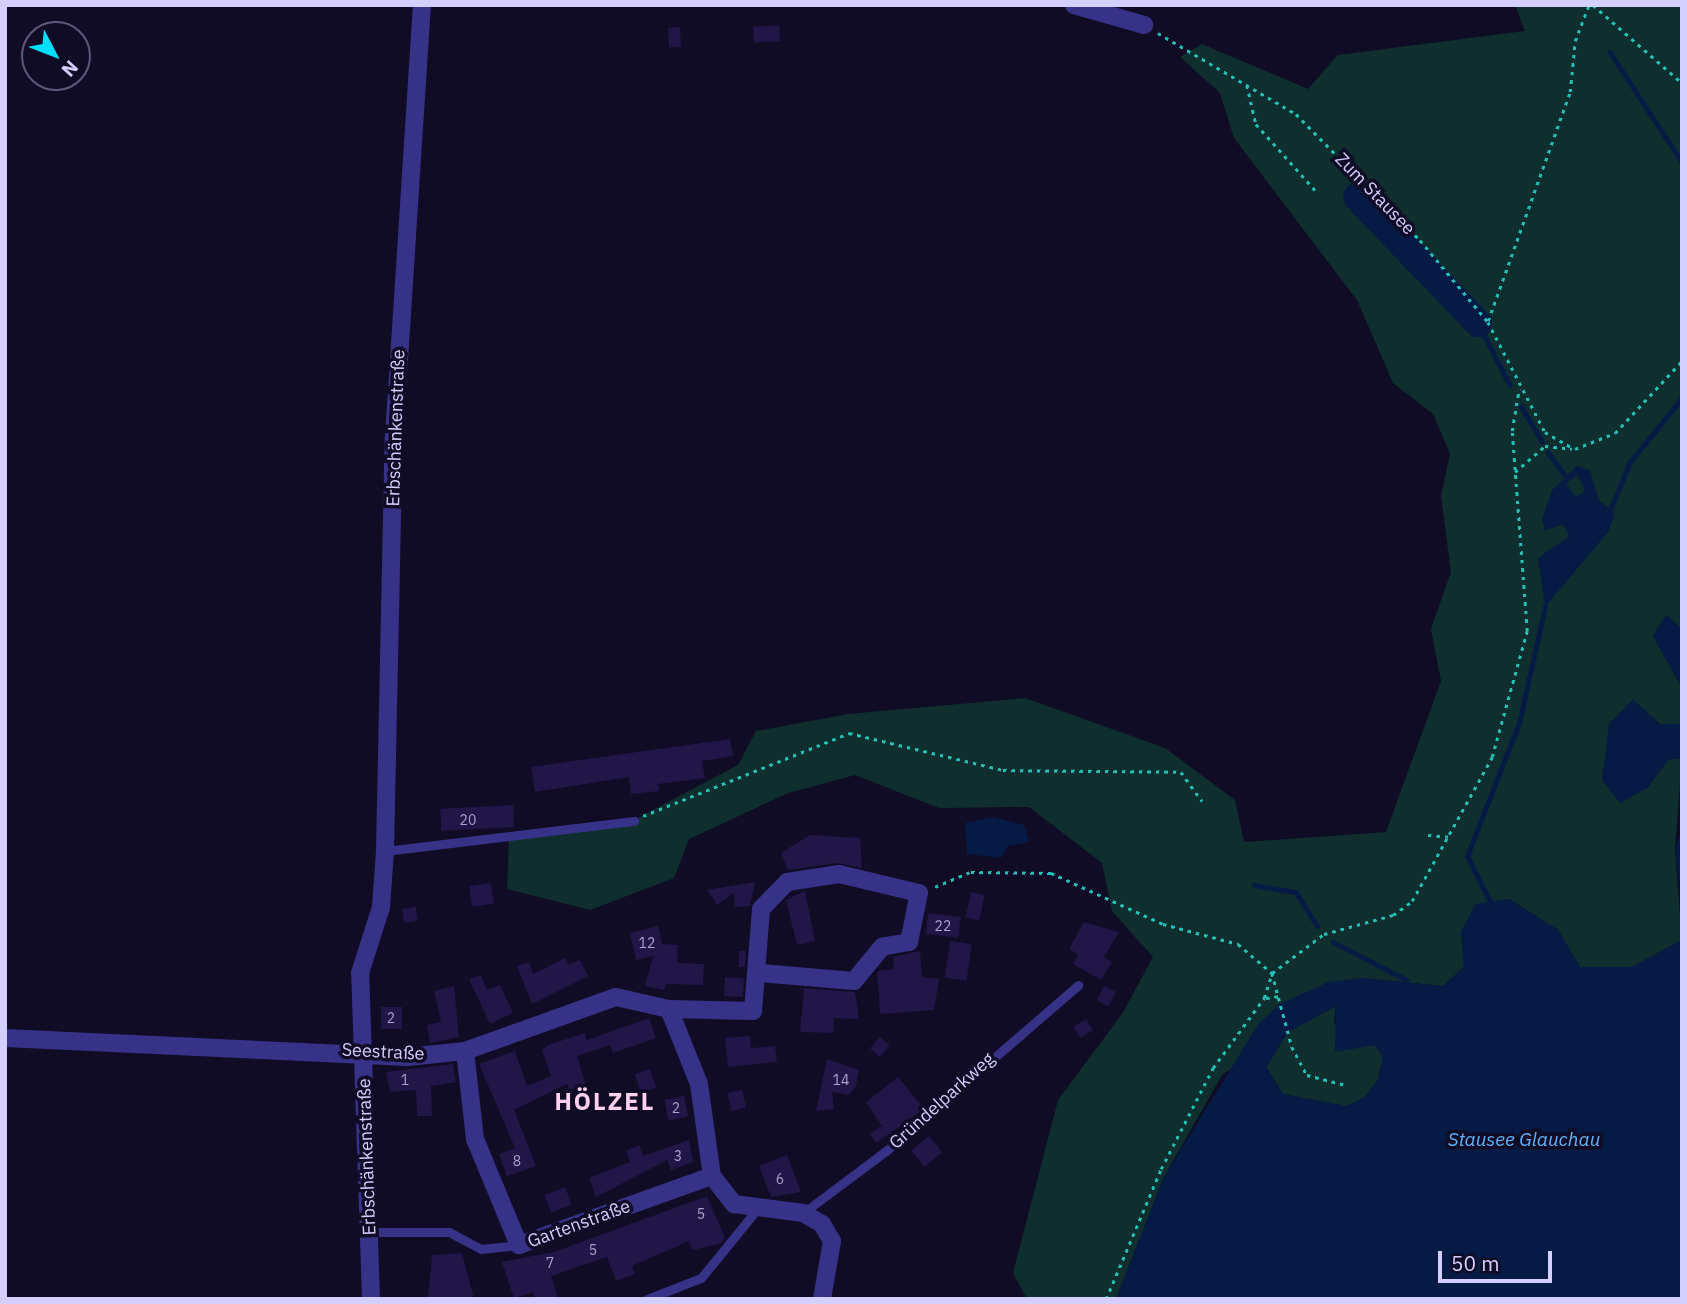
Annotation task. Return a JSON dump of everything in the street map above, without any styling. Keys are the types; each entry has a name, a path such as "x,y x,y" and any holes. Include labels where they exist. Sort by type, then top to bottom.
{"street":[{"name":"Erbschänkenstraße","path":"371,1299 360,973 381,907 385,851 394,437 422,5"},
{"path":"1074,5 1144,25"},
{"name":"Seestraße","path":"5,1038 364,1051 408,1057 465,1051 617,997 669,1009 754,1011 760,973 761,909 787,882 839,874 919,893"},
{"path":"760,973 853,981 882,947 909,942 919,893"},
{"path":"669,1009 699,1084 712,1176 734,1204 803,1213 822,1224 832,1241 822,1299"},
{"name":"Gartenstraße","path":"465,1051 475,1139 519,1245 712,1176"}],"lane":[{"path":"385,851 634,821"},
{"name":"Gründelparkweg","path":"803,1213 887,1151 1078,985"},
{"path":"648,1299 702,1278 759,1208"},
{"path":"369,1232 449,1232 481,1249 519,1245"}],"path":[{"path":"1488,322 1570,92 1575,41 1592,5 1682,83"},
{"name":"Zum Stausee","path":"1144,25 1296,114 1420,240 1488,322 1519,389 1545,432 1575,449"},
{"path":"1247,85 1256,124 1315,190"},
{"path":"1514,472 1545,446 1575,449 1615,433 1682,362"},
{"path":"1106,1299 1213,1068 1264,998 1272,973 1324,934 1393,915 1412,901 1449,837 1504,727 1527,631 1514,472 1519,389"},
{"path":"634,821 849,733 1003,771 1181,772 1202,801"},
{"path":"1428,835 1449,837"},
{"path":"919,893 971,872 1051,873 1163,924 1238,944 1272,973 1292,1047 1307,1075 1346,1085"},
{"path":"1264,998 1280,996"}],"green space":[{"path":"1515,5 1682,5 1682,629 1666,615 1653,636 1682,688 1682,724 1660,724 1632,699 1647,788 1668,760 1682,758 1675,850 1682,940 1632,967 1580,967 1558,930 1509,899 1476,905 1461,932 1464,967 1443,986 1362,978 1222,1075 1164,1177 1116,1299 1027,1299 1013,1273 1058,1100 1122,1014 1153,957 1112,911 1102,863 1029,807 939,808 855,775 788,793 689,839 674,878 590,910 507,889 509,838 634,820 738,765 756,731 848,714 1025,698 1165,748 1235,800 1244,842 1386,832 1441,681 1431,629 1451,572 1441,496 1450,454 1433,414 1393,383 1357,300 1234,138 1220,93 1180,57 1202,44 1308,89 1338,55 1525,31"},
{"path":"1336,1006 1334,1023 1353,1047 1375,1045 1383,1057 1378,1080 1365,1097 1346,1106 1283,1094 1266,1067 1288,1032"}],"water":[{"path":"1577,466 1590,470 1599,500 1615,514 1608,532 1545,607 1538,558 1569,536 1563,524 1545,531 1542,519 1552,490","holes":["1577,474 1585,490 1576,497 1566,484"]},
{"path":"1666,615 1682,629 1682,688 1653,636"},
{"path":"1633,699 1659,724 1682,724 1682,758 1668,760 1647,788 1620,803 1602,780 1609,724"},
{"path":"993,817 1024,825 1029,842 1008,846 1001,858 967,854 965,823"},
{"path":"1682,828 1682,900 1675,850"},
{"name":"Stausee Glauchau","path":"1509,899 1558,930 1580,967 1632,967 1682,940 1682,1299 1116,1299 1164,1177 1259,1023 1280,1004 1328,982 1362,978 1443,986 1464,967 1461,932 1476,904","holes":["1336,1006 1335,1052 1375,1045 1383,1057 1378,1080 1365,1097 1346,1106 1283,1094 1266,1067 1288,1032"]}],"building":[{"path":"779,25 780,41 754,43 753,27"},
{"path":"680,27 681,47 669,48 668,28"},
{"path":"730,739 733,756 702,761 705,778 658,784 659,791 631,794 629,777 535,792 531,767"},
{"path":"513,805 514,827 441,831 440,809"},
{"path":"810,835 860,838 862,868 838,863 788,870 781,853"},
{"path":"755,882 750,906 735,907 734,893 717,905 707,890"},
{"path":"491,883 494,904 472,907 469,886"},
{"path":"805,891 815,941 797,945 786,900"},
{"path":"971,892 985,895 979,920 966,917"},
{"path":"416,907 418,921 404,923 402,909"},
{"path":"928,913 961,917 958,938 925,934"},
{"path":"1084,922 1119,932 1104,957 1112,962 1101,980 1073,964 1078,954 1069,949"},
{"path":"658,926 662,944 678,945 677,963 704,964 703,985 666,984 664,990 645,986 653,956 636,960 630,933"},
{"path":"950,941 972,944 967,981 945,978"},
{"path":"739,951 746,951 745,967 739,967"},
{"path":"920,951 922,977 939,979 934,1010 880,1014 877,971 894,969 893,957"},
{"path":"565,958 568,965 580,960 588,976 532,1004 517,966 529,962 533,974"},
{"path":"481,975 487,990 500,985 513,1013 490,1024 469,979"},
{"path":"725,977 744,978 743,997 724,996"},
{"path":"454,986 459,1037 430,1043 427,1025 441,1022 434,991"},
{"path":"1104,986 1116,992 1108,1006 1097,1000"},
{"path":"804,988 855,992 859,1019 834,1018 833,1033 800,1032"},
{"path":"381,1007 402,1007 402,1029 381,1029"},
{"path":"649,1018 656,1038 613,1053 610,1045 577,1056 586,1085 569,1090 567,1084 514,1110 536,1166 507,1176 499,1154 515,1148 479,1064 515,1051 527,1086 551,1076 542,1050 548,1045 585,1033 587,1040"},
{"path":"1086,1019 1093,1030 1080,1038 1073,1027"},
{"path":"750,1036 751,1048 775,1046 777,1062 728,1067 725,1038"},
{"path":"880,1037 890,1046 880,1057 870,1048"},
{"path":"827,1059 859,1070 856,1086 849,1095 832,1092 834,1109 816,1111"},
{"path":"453,1064 456,1082 431,1086 432,1116 417,1116 416,1090 390,1092 386,1072"},
{"path":"650,1069 656,1088 641,1093 635,1074"},
{"path":"898,1077 924,1109 876,1143 870,1133 882,1126 866,1102"},
{"path":"742,1090 746,1108 731,1111 727,1093"},
{"path":"684,1096 688,1117 668,1120 664,1100"},
{"path":"929,1136 942,1152 924,1167 911,1150"},
{"path":"689,1140 693,1162 671,1170 667,1160 596,1197 589,1178 630,1162 626,1151 639,1145 643,1156"},
{"path":"787,1155 801,1192 771,1197 759,1166"},
{"path":"565,1187 572,1205 551,1213 544,1195"},
{"path":"707,1196 725,1238 720,1244 692,1250 689,1241 632,1266 635,1274 616,1281 607,1257 551,1276 558,1299 535,1299 533,1292 514,1298 502,1262 554,1252"},
{"path":"462,1253 474,1299 428,1298 432,1255"}],"waterway":[{"path":"1610,52 1682,162"},
{"path":"1357,197 1478,323"},
{"path":"1478,323 1510,385"},
{"path":"1611,508 1630,462 1682,398"},
{"path":"1521,406 1542,441"},
{"path":"1548,452 1564,474"},
{"path":"1490,902 1467,856 1519,723 1545,607"},
{"path":"1254,885 1296,892 1317,926"},
{"path":"1333,942 1407,980"}],"district":[{"name":"HÖLZEL","path":"605,1102"}]}
